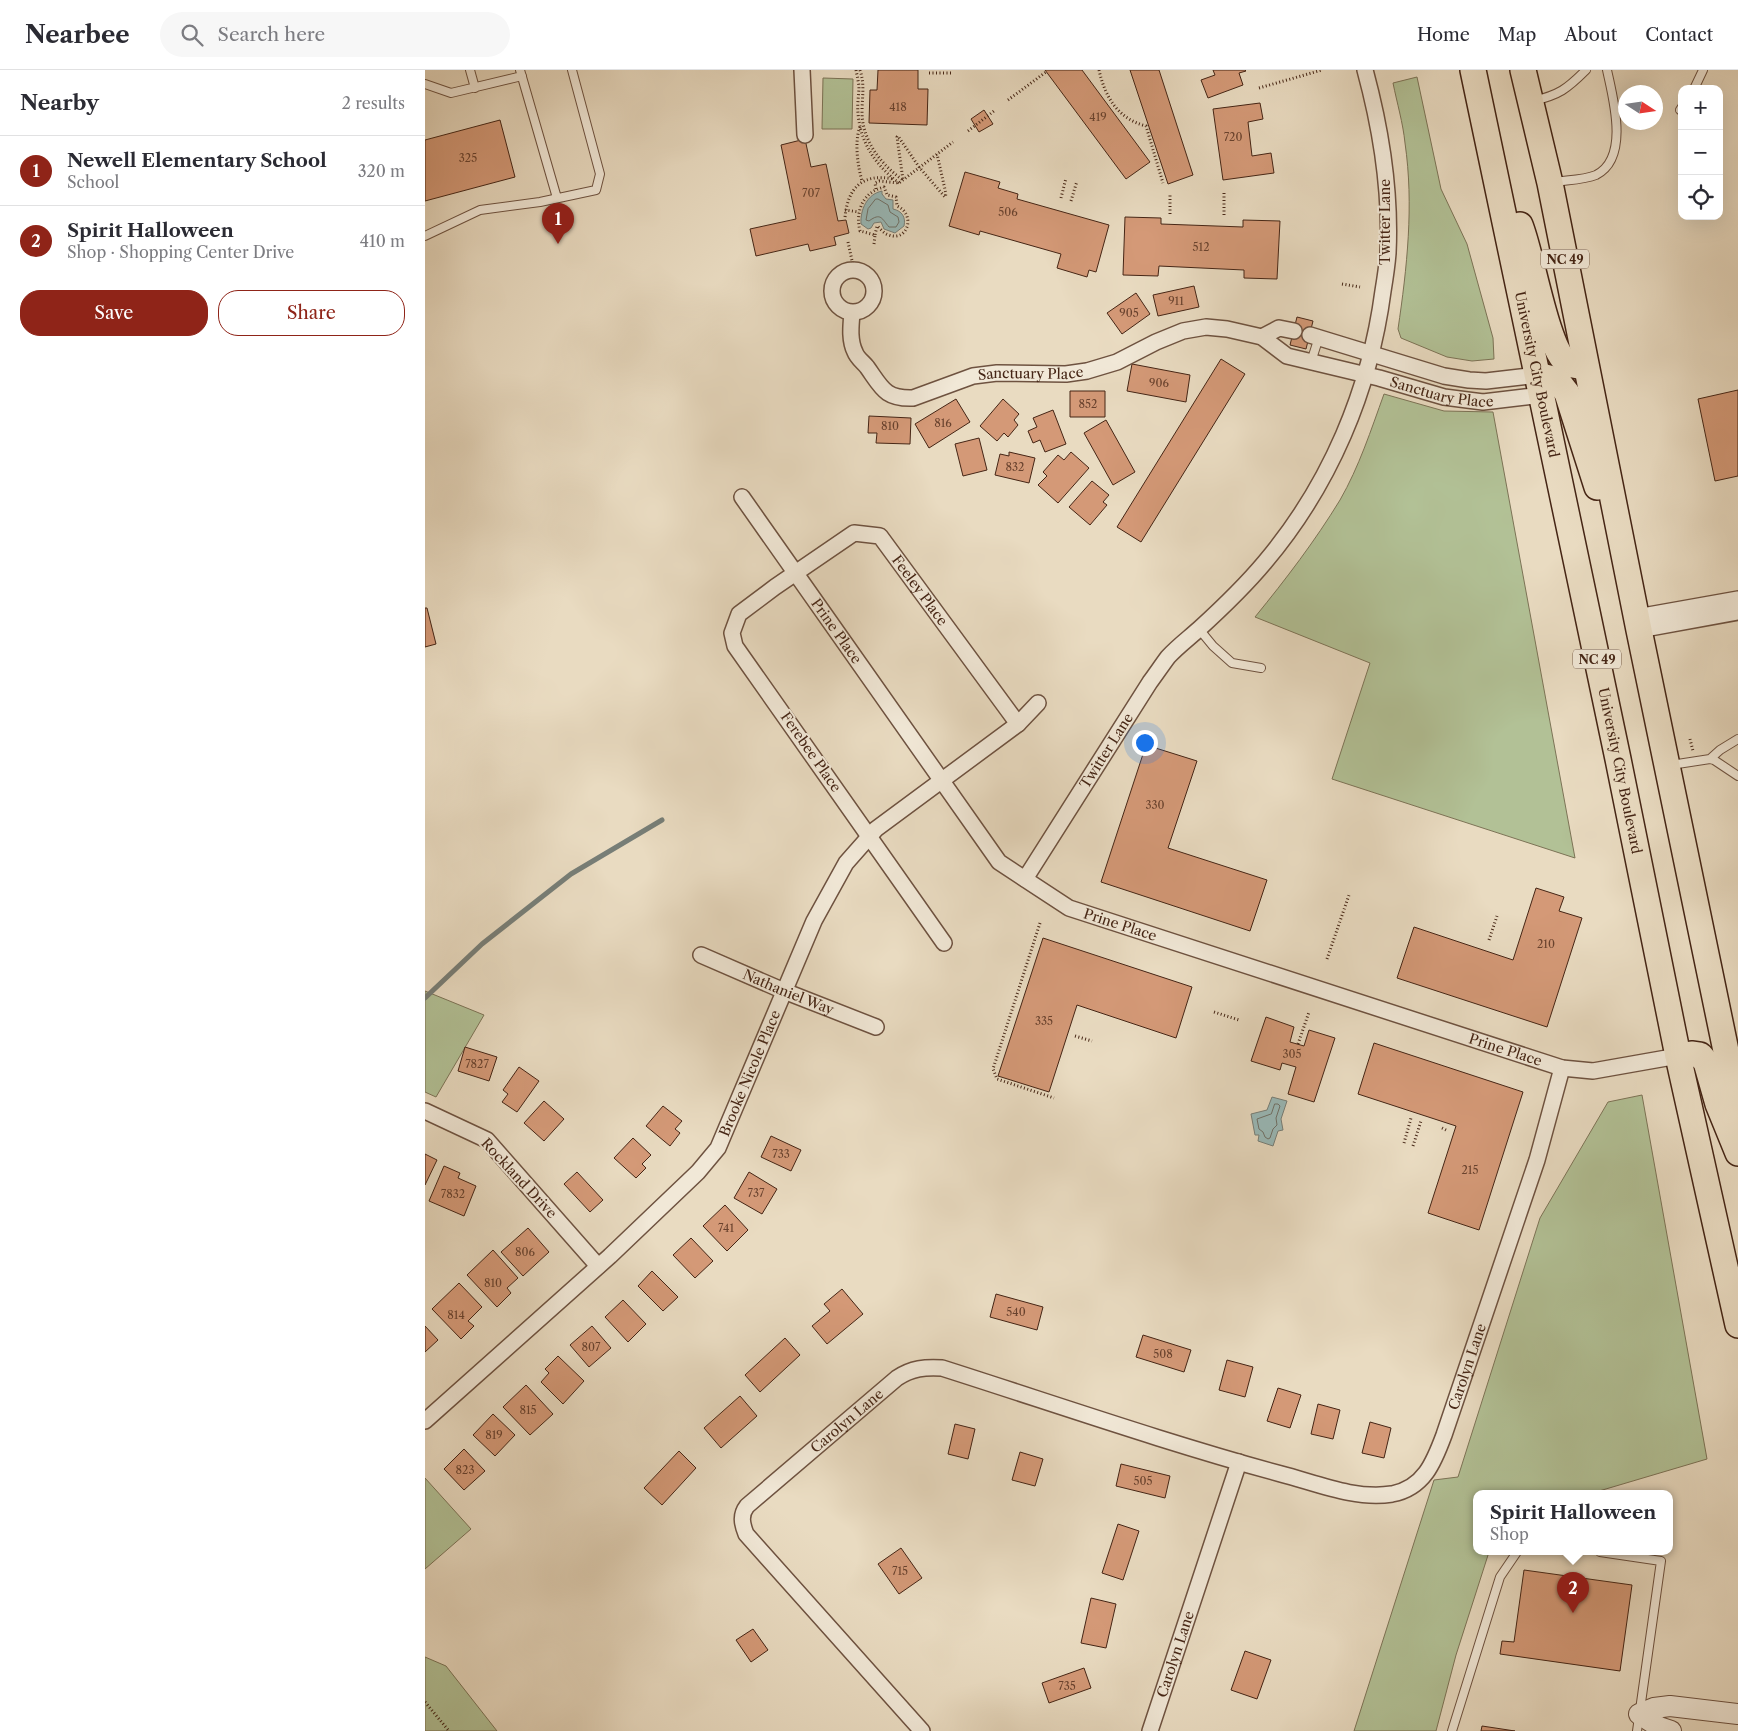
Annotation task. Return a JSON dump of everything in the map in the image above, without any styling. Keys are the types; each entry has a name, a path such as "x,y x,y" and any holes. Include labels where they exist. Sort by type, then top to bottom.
{"main road":[{"name":"University City Boulevard","path":"1473,70 1679,1056 1738,1325"},
{"name":"NC 49","path":"1523,70 1549,183 1738,1109"},
{"path":"1497,186 1521,226 1549,328 1560,355 1569,364 1586,367"},
{"path":"1540,385 1557,380 1567,393 1604,508 1627,561"},
{"path":"1679,1056 1700,1055 1706,1062 1718,1104 1738,1153"}],"street":[{"path":"802,70 805,136"},
{"name":"Twitter Lane","path":"1025,879 1150,682 1169,657 1266,561 1313,496 1348,426 1366,375 1379,325 1388,253 1387,203 1381,136 1365,70"},
{"path":"854,270 864,273 869,278 874,291 870,304 865,309 852,312 839,307 835,302 832,288 839,276 844,272 854,270"},
{"name":"Sanctuary Place","path":"852,312 850,335 855,352 879,386 892,396 904,398 913,398 973,376 997,373 1066,374 1087,371 1117,362 1156,342 1183,331 1206,327 1262,336 1287,356 1444,396 1483,402 1540,385"},
{"name":"Sanctuary Place","path":"1262,336 1279,328 1294,331"},
{"name":"Sanctuary Place","path":"1314,336 1444,376 1469,380 1540,385"},
{"name":"Prine Place","path":"742,497 999,862 1069,908 1561,1068 1593,1071 1679,1056"},
{"name":"Feeley Place","path":"795,574 854,533 881,536 1018,724"},
{"name":"Ferebee Place","path":"795,574 739,614 732,633 735,646 944,943"},
{"path":"1638,623 1738,599"},
{"path":"1638,623 1738,612"},
{"name":"Brooke Nicole Place","path":"426,1418 598,1266 698,1172 718,1148 814,921 846,863 876,829 1018,724 1039,703"},
{"name":"Nathaniel Way","path":"701,956 876,1028"},
{"name":"Carolyn Lane","path":"922,1731 746,1534 742,1524 744,1510 747,1506 897,1378 912,1370 928,1367 942,1368 1239,1462 1353,1493 1392,1494 1416,1483 1433,1463 1463,1381 1537,1160 1561,1068"},
{"name":"Rockland Drive","path":"425,1111 487,1140 598,1266"},
{"name":"Carolyn Lane","path":"1150,1731 1239,1462"},
{"path":"1638,1722 1654,1708 1670,1706 1738,1714"},
{"path":"1638,1722 1671,1731"}],"lane":[{"path":"470,70 475,88"},
{"path":"425,236 480,210 596,190 600,174 572,70"},
{"path":"1531,102 1562,92 1586,70"},
{"path":"1549,183 1587,178 1603,170 1609,162 1616,141 1616,127 1615,107 1607,70"},
{"path":"1696,85 1703,70"},
{"path":"425,84 451,93 475,88 521,73 557,198"},
{"path":"1311,362 1314,336"},
{"path":"1199,629 1213,646 1232,663 1261,668"},
{"path":"1710,759 1720,750 1738,739"},
{"path":"1667,766 1710,759 1738,776"},
{"path":"1452,1731 1500,1577 1515,1555"},
{"path":"1620,1555 1661,1561 1638,1722"}],"path":[{"path":"858,70 858,114 863,137 874,160 899,183"},
{"path":"858,70 863,82 863,122 871,144 882,163 903,180"},
{"path":"1099,70 1109,98 1115,108 1131,122 1146,126 1163,183"},
{"path":"1259,88 1322,70"},
{"path":"1009,100 1047,72"},
{"path":"929,73 951,73"},
{"path":"967,131 994,111"},
{"path":"860,127 857,136 859,157 857,162 862,181"},
{"path":"903,180 897,136 899,136 919,168 945,196 937,154"},
{"path":"876,189 875,183 879,181 899,183 953,142"},
{"path":"845,217 845,210 852,192 862,181 877,177 894,179"},
{"path":"1061,198 1066,178"},
{"path":"1071,201 1077,181"},
{"path":"874,244 877,226 888,235 901,235 905,231 908,218 906,212 897,206 896,197 887,195 885,187 876,189 863,201 859,212 857,222 859,231 875,235"},
{"path":"1223,192 1224,215"},
{"path":"1169,214 1171,193"},
{"path":"845,210 859,212"},
{"path":"848,242 854,270"},
{"path":"1342,284 1360,286"},
{"path":"1327,959 1349,894"},
{"path":"1489,940 1497,916"},
{"path":"1041,923 993,1069 997,1078 1054,1098"},
{"path":"1214,1012 1239,1020"},
{"path":"1298,1044 1309,1012"},
{"path":"1075,1036 1092,1041"},
{"path":"1404,1143 1411,1118"},
{"path":"1413,1146 1421,1121"},
{"path":"425,1702 449,1731"}],"green space":[{"path":"1417,77 1441,189 1467,244 1493,338 1494,359 1472,361 1447,357 1401,338 1398,329 1407,260 1409,190 1404,136 1393,83"},
{"path":"823,78 853,79 852,129 822,129"},
{"path":"1384,394 1444,411 1493,412 1575,858 1332,779 1370,663 1255,617 1300,560 1340,500 1359,461"},
{"path":"425,991 484,1015 436,1097 425,1092"},
{"path":"1642,1095 1707,1459 1602,1490 1473,1490 1473,1555 1488,1555 1456,1655 1436,1731 1354,1731 1434,1480 1458,1477 1540,1218 1608,1102"},
{"path":"425,1478 471,1529 425,1569"},
{"path":"425,1657 446,1666 497,1731 425,1731"}],"water":[{"path":"882,191 886,199 893,200 893,209 899,211 904,217 904,226 895,233 884,229 881,222 874,223 868,229 861,224 863,208 866,203 872,195"},
{"path":"1272,1097 1287,1101 1281,1119 1283,1130 1278,1131 1273,1146 1258,1141 1259,1135 1255,1135 1251,1114 1267,1110"}],"building":[{"path":"878,70 918,70 918,89 928,89 927,125 869,123 870,90 877,90"},
{"path":"1045,70 1082,70 1150,162 1126,179"},
{"path":"1130,70 1159,70 1193,175 1168,184"},
{"path":"1213,70 1245,70 1239,73 1243,85 1208,98 1201,80 1215,75"},
{"path":"1260,103 1263,119 1248,122 1252,156 1271,153 1274,173 1223,180 1213,109"},
{"path":"984,110 993,124 979,132 971,119"},
{"path":"500,120 515,177 425,201 425,140"},
{"path":"805,139 811,167 826,164 838,221 846,220 849,233 834,237 836,245 810,251 808,244 756,256 750,229 796,219 781,145"},
{"path":"965,172 1000,182 998,188 1018,194 1017,199 1109,225 1096,272 1089,270 1087,277 1057,268 1061,254 980,231 979,235 949,226"},
{"path":"1125,217 1161,218 1161,224 1243,227 1243,220 1280,221 1277,279 1244,278 1244,270 1159,266 1158,276 1123,275"},
{"path":"1194,286 1199,307 1158,316 1153,295"},
{"path":"1136,293 1150,314 1122,334 1107,313"},
{"path":"1297,317 1313,321 1306,349 1290,345"},
{"path":"1221,359 1245,374 1141,542 1117,527"},
{"path":"1132,364 1190,375 1186,402 1127,391"},
{"path":"1738,390 1738,476 1715,481 1698,399"},
{"path":"1070,391 1105,391 1105,417 1070,417"},
{"path":"956,399 970,422 929,448 915,424"},
{"path":"1003,399 1019,414 1014,420 1018,425 1008,437 1004,433 997,441 980,426"},
{"path":"1053,410 1066,444 1045,452 1040,440 1033,443 1028,431 1037,427 1033,418"},
{"path":"869,416 911,418 910,444 876,443 877,433 868,433"},
{"path":"1106,420 1135,472 1113,485 1084,433"},
{"path":"979,438 987,470 963,476 955,444"},
{"path":"1009,452 1035,458 1029,483 995,475 1000,454 1009,456"},
{"path":"1071,452 1089,468 1058,503 1038,485 1047,476 1043,472 1058,455 1064,460"},
{"path":"1092,481 1109,495 1103,502 1107,505 1090,525 1069,507"},
{"path":"425,608 427,608 436,644 425,647"},
{"path":"1146,745 1197,761 1168,848 1267,880 1250,931 1101,882"},
{"path":"1536,888 1564,897 1559,911 1582,918 1547,1027 1397,978 1414,927 1513,960"},
{"path":"1043,938 1192,987 1176,1038 1077,1005 1049,1092 998,1076"},
{"path":"1266,1017 1294,1027 1290,1042 1304,1046 1309,1030 1335,1038 1314,1102 1288,1094 1296,1067 1282,1063 1280,1070 1251,1061"},
{"path":"1374,1043 1523,1092 1479,1230 1428,1213 1456,1126 1358,1094"},
{"path":"465,1047 497,1057 489,1081 458,1071"},
{"path":"519,1067 539,1081 517,1112 502,1102 508,1094 503,1090"},
{"path":"544,1101 564,1119 544,1141 524,1123"},
{"path":"663,1106 682,1121 675,1129 680,1133 670,1146 646,1126"},
{"path":"771,1136 801,1150 791,1171 761,1157"},
{"path":"633,1138 651,1155 642,1164 646,1168 636,1178 614,1158"},
{"path":"425,1154 437,1160 425,1185"},
{"path":"444,1166 460,1173 458,1178 476,1186 464,1216 429,1201"},
{"path":"577,1172 603,1200 590,1212 564,1184"},
{"path":"749,1172 777,1189 762,1214 734,1198"},
{"path":"725,1205 748,1230 727,1251 703,1226"},
{"path":"528,1228 549,1252 523,1276 501,1252"},
{"path":"691,1238 713,1261 695,1278 673,1255"},
{"path":"493,1250 518,1278 507,1288 511,1293 497,1307 467,1275"},
{"path":"652,1271 678,1297 663,1311 638,1286"},
{"path":"459,1283 482,1307 468,1321 474,1326 461,1339 432,1309"},
{"path":"842,1289 863,1314 827,1344 812,1326 830,1311 824,1304"},
{"path":"996,1294 1043,1307 1037,1330 990,1317"},
{"path":"623,1300 646,1324 628,1342 605,1317"},
{"path":"425,1326 438,1340 425,1352"},
{"path":"592,1326 611,1348 589,1367 570,1345"},
{"path":"1143,1335 1191,1350 1184,1372 1136,1357"},
{"path":"785,1338 800,1355 760,1392 745,1375"},
{"path":"558,1356 584,1381 563,1404 541,1382 549,1373 545,1369"},
{"path":"1227,1360 1253,1367 1245,1397 1219,1390"},
{"path":"526,1385 553,1414 530,1435 503,1407"},
{"path":"1278,1388 1301,1395 1290,1428 1267,1421"},
{"path":"740,1396 757,1416 721,1448 704,1428"},
{"path":"1318,1404 1340,1410 1333,1439 1311,1434"},
{"path":"493,1414 515,1435 495,1456 473,1435"},
{"path":"1370,1422 1391,1428 1384,1458 1362,1453"},
{"path":"955,1424 975,1429 968,1459 948,1454"},
{"path":"464,1449 485,1471 464,1490 444,1469"},
{"path":"679,1451 696,1468 662,1505 644,1488"},
{"path":"1020,1452 1043,1459 1035,1486 1012,1480"},
{"path":"1121,1464 1170,1476 1165,1498 1116,1486"},
{"path":"1118,1524 1139,1531 1123,1580 1102,1573"},
{"path":"901,1548 922,1578 899,1594 878,1564"},
{"path":"1524,1570 1632,1585 1620,1671 1500,1654 1502,1641 1514,1642"},
{"path":"1091,1598 1116,1604 1106,1648 1081,1643"},
{"path":"753,1629 768,1650 751,1662 736,1640"},
{"path":"1245,1651 1271,1660 1257,1699 1231,1690"},
{"path":"1084,1668 1091,1688 1049,1703 1042,1683"},
{"path":"1482,1726 1515,1731 1481,1731"}],"waterway":[{"path":"425,998 482,944 571,874 662,820"}],"place":[{"name":"Newell Elementary School","path":"558,244"},
{"name":"Spirit Halloween","path":"1573,1613"}]}
